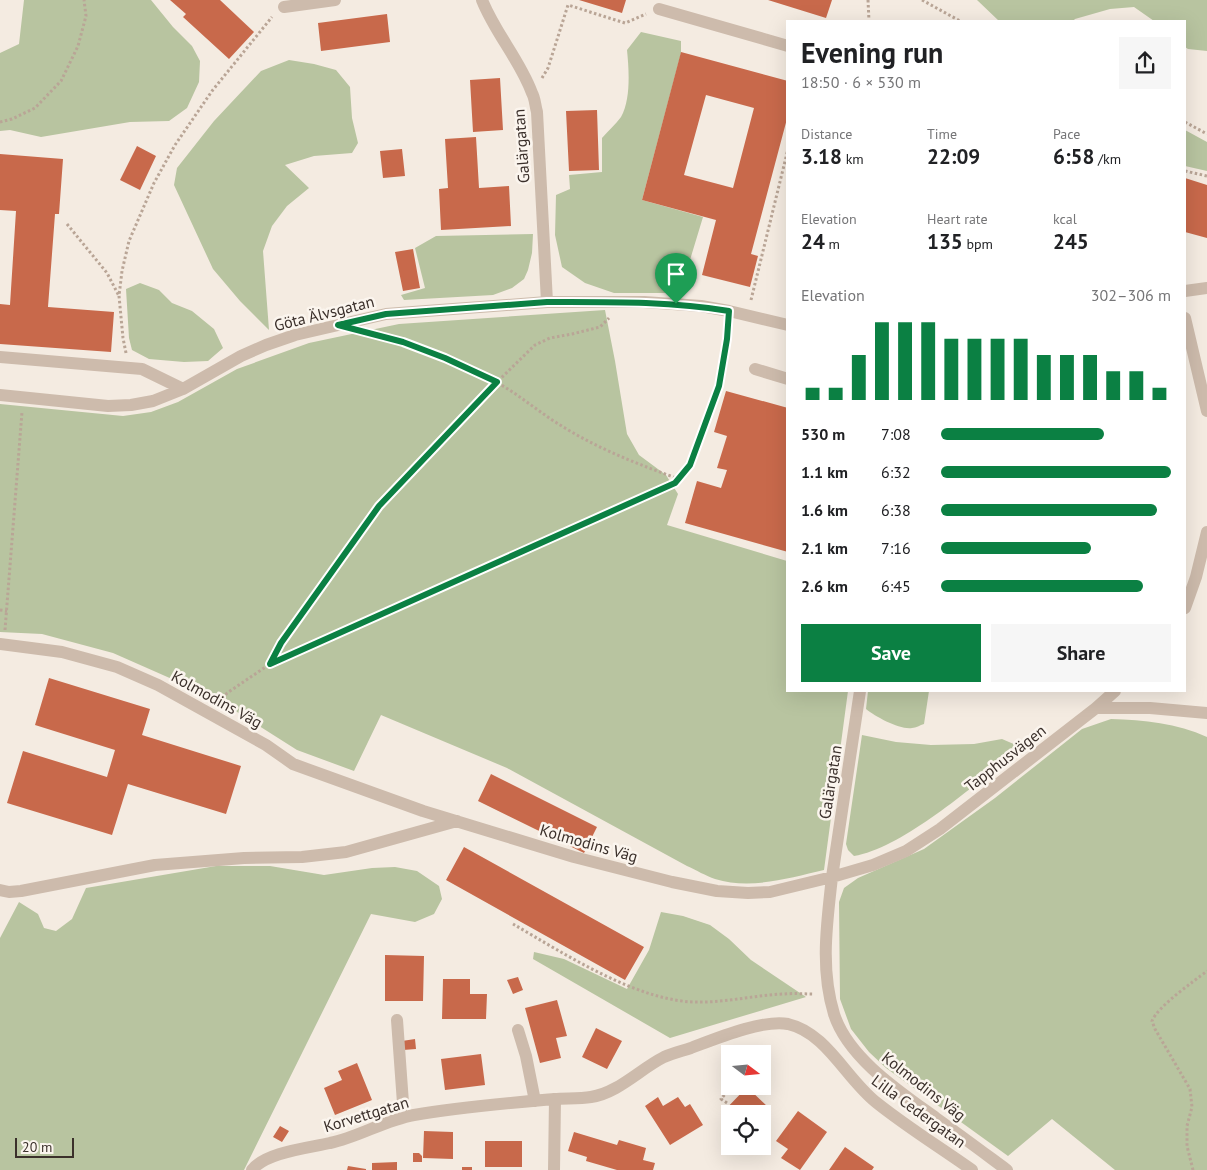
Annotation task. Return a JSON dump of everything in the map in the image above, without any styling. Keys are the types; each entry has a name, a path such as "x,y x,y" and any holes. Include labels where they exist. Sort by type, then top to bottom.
{"street":[{"path":"284,7 335,0"},
{"name":"Galärgatan","path":"482,0 488,15 533,93 537,112 547,302"},
{"path":"659,9 786,45"},
{"path":"1186,291 1207,288"},
{"name":"Göta Älvsgatan","path":"0,395 108,406 131,405 153,401 182,389 241,356 266,345 295,335 386,314 547,302 620,302 684,305 729,311 786,325"},
{"path":"1186,322 1207,411"},
{"path":"0,357 142,369 182,389"},
{"path":"755,370 786,378"},
{"path":"1186,605 1196,577 1207,532"},
{"name":"Kolmodins Väg","path":"2,644 62,652 117,667 158,685 266,745 293,764 423,811 574,856 672,882 717,891 770,892 832,877 825,942 826,973 834,1015 846,1039 882,1079 1008,1170"},
{"name":"Galärgatan","path":"832,877 860,692"},
{"name":"Tapphusvägen","path":"832,877 873,865 906,851 940,829 1096,708 1114,692"},
{"path":"1096,708 1150,708 1207,713"},
{"path":"0,890 9,892 21,891 155,866 244,858 302,857 346,852 458,821"},
{"path":"397,1020 404,1117"},
{"name":"Lilla Cedergatan","path":"555,1099 592,1097 606,1092 664,1057 716,1038 764,1025 781,1023 802,1028 813,1035 828,1049 860,1088 876,1102 972,1170"},
{"path":"518,1030 536,1101"},
{"path":"554,1170 555,1099"},
{"name":"Korvettgatan","path":"252,1170 260,1163 300,1149 354,1137 404,1117 555,1099"}],"path":[{"path":"0,122 12,119 35,108 61,81 78,46 86,16 84,0"},
{"path":"868,0 869,20"},
{"path":"922,0 958,20"},
{"path":"533,93 548,68 568,5 625,23 659,9"},
{"path":"142,369 126,353 122,338 119,296 129,240 154,183 175,145 212,91 276,12 284,7"},
{"path":"1186,123 1207,134"},
{"path":"748,315 786,157"},
{"path":"1186,171 1207,176"},
{"path":"67,224 107,273 119,296"},
{"path":"270,664 281,643 379,506 497,382 535,345 550,338 600,327 613,315 620,302"},
{"path":"212,715 227,693 270,664 675,483 690,465 719,386 727,339 729,311"},
{"path":"366,332 403,342 445,358 497,382 565,428 604,449 680,479"},
{"path":"2,644 7,611 23,398"},
{"path":"0,610 7,611"},
{"path":"513,924 577,961 634,989 682,1001 700,1002 784,994 830,995"},
{"path":"1193,1170 1187,1146 1187,1126 1192,1107 1190,1089 1162,1043 1152,1021 1154,1015 1162,1007 1207,970"},
{"path":"724,1095 721,1099 727,1103"}],"green space":[{"path":"24,0 151,0 173,27 192,46 200,61 199,82 187,108 169,121 130,122 41,137 10,130 0,131 0,53 19,44"},
{"path":"977,0 1207,0 1207,51 1186,48 1186,20 1153,20 1134,7 1110,9 1074,20 998,20"},
{"path":"641,32 681,41 681,53 642,200 703,217 680,293 614,293 585,283 562,267 555,235 556,195 570,189 569,175 602,172 602,138 619,120 624,110 628,84 627,50"},
{"path":"289,60 336,70 350,87 352,118 358,143 352,153 314,156 285,165 309,188 287,206 272,226 263,251 269,330 240,301 213,269 174,185 177,168 214,121 261,71"},
{"path":"1186,131 1207,142 1207,171 1186,166"},
{"path":"533,234 532,253 528,270 524,279 512,288 493,295 404,300 401,295 425,288 415,248 436,236"},
{"path":"140,283 159,290 172,303 192,311 214,329 223,348 208,361 184,362 149,359 132,350 129,338 126,289"},
{"path":"605,310 627,434 639,455 666,475 678,494 667,525 786,561 786,692 848,692 824,870 770,882 742,883 715,879 687,866 507,768 381,715 354,771 297,750 215,698 113,653 42,634 0,632 0,404 123,416 151,412 178,402 237,369 309,343 399,324"},
{"path":"868,692 929,692 924,724 915,728 895,725 866,709"},
{"path":"1111,719 1160,723 1184,728 1207,737 1207,1170 1115,1170 1052,1119 1008,1156 886,1068 869,1052 851,1029 840,999 839,902 844,888 858,878 924,849 995,798 1082,729"},
{"path":"862,735 896,742 931,745 974,744 1002,739 1016,745 1012,756 915,829 873,851 854,856 848,850 846,844"},
{"path":"216,866 270,866 324,875 372,868 395,867 417,871 439,886 442,899 434,914 415,922 371,914 244,1170 0,1170 0,938 19,902 38,914 44,928 56,931 72,919 86,888"},
{"path":"661,912 683,916 710,925 729,939 751,960 806,997 670,1038 533,959 534,952 564,959 627,989 649,950"}],"building":[{"path":"170,0 220,0 254,32 229,59 183,17 186,14"},
{"path":"579,0 626,0 622,13"},
{"path":"768,0 832,0 826,18"},
{"path":"387,14 390,42 321,51 318,23"},
{"path":"681,52 786,80 786,123 751,254 758,256 750,287 702,275 716,220 642,200","holes":["706,95 754,108 733,188 684,175"]},
{"path":"500,78 503,130 473,132 470,80"},
{"path":"597,110 599,170 569,171 566,111"},
{"path":"476,137 479,188 509,186 511,226 441,230 439,189 448,188 445,139"},
{"path":"137,146 156,156 140,190 120,180"},
{"path":"402,149 405,176 383,178 380,151"},
{"path":"0,154 63,159 59,214 55,214 48,307 114,312 111,352 0,344 0,304 10,305 16,211 0,210"},
{"path":"1186,178 1207,185 1207,238 1186,232"},
{"path":"413,249 420,288 403,291 395,252"},
{"path":"726,391 786,407 786,551 685,523 697,481 721,488 727,470 717,468 727,436 714,432"},
{"path":"49,678 150,709 142,735 241,766 226,814 128,784 112,835 7,803 23,751 107,777 115,750 35,725"},
{"path":"491,774 597,827 584,853 478,801"},
{"path":"464,847 644,947 625,980 446,880"},
{"path":"385,955 424,956 423,1001 385,1001"},
{"path":"518,977 523,990 513,994 507,980"},
{"path":"443,979 470,979 470,994 487,994 486,1019 442,1019"},
{"path":"557,1000 567,1036 556,1038 561,1058 540,1063 525,1008"},
{"path":"596,1028 622,1041 607,1069 582,1057"},
{"path":"415,1039 416,1049 403,1050 402,1041"},
{"path":"481,1054 485,1085 445,1090 441,1059"},
{"path":"357,1063 372,1100 335,1115 324,1088 342,1080 338,1071"},
{"path":"739,1095 755,1095 766,1105 730,1105"},
{"path":"658,1097 663,1106 678,1097 685,1107 690,1104 703,1125 670,1145 645,1106"},
{"path":"798,1111 827,1132 800,1170 781,1158 788,1149 776,1141"},
{"path":"280,1126 289,1131 282,1142 273,1137"},
{"path":"424,1131 453,1132 453,1159 423,1158"},
{"path":"574,1132 617,1145 619,1140 646,1148 643,1160 655,1163 653,1170 617,1170 586,1161 587,1157 568,1151"},
{"path":"485,1141 522,1141 522,1167 485,1167"},
{"path":"845,1147 874,1167 872,1170 829,1170"},
{"path":"413,1153 419,1153 422,1156 422,1162 413,1162"},
{"path":"397,1162 397,1170 372,1170 372,1163"},
{"path":"348,1166 366,1169 366,1170 347,1170"},
{"path":"462,1167 472,1167 472,1170 462,1170"}],"route":[{"path":"547,302 644,302 676,304 729,311 727,339 719,386 690,465 680,479 675,483 270,664 281,643 379,506 497,382 445,358 403,342 338,325 386,314 547,302"}]}
